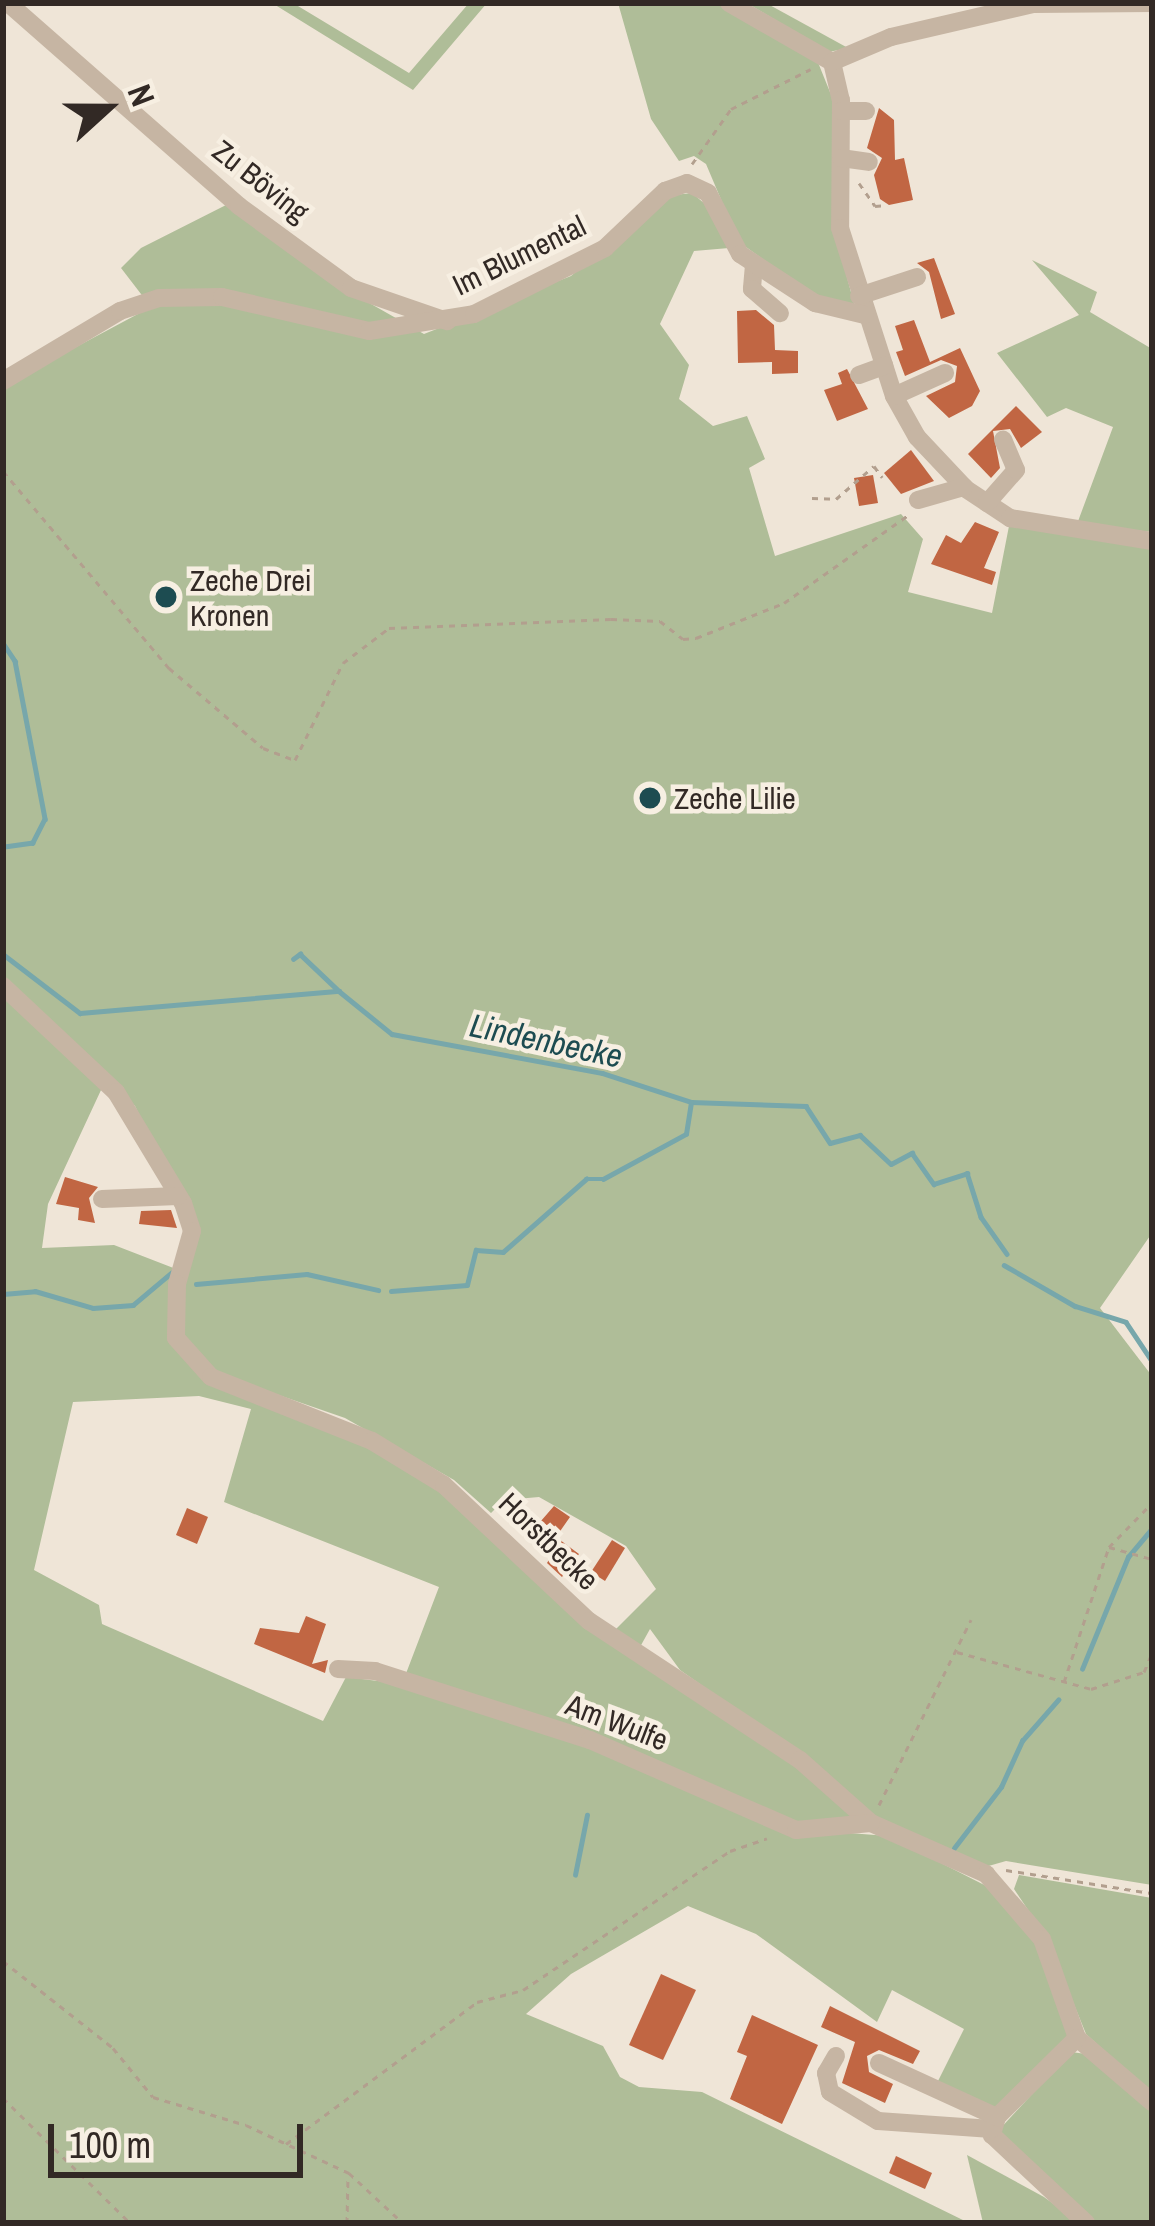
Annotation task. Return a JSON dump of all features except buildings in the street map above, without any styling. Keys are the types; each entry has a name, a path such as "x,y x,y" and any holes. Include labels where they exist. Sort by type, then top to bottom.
{"street":[{"name":"Zu Böving","path":"8,3 239,206 351,288 447,321"},
{"path":"729,3 832,62 853,159 840,228 862,306 897,402 956,492"},
{"path":"832,62 892,38 1033,4 1152,3"},
{"path":"841,111 866,111"},
{"name":"Im Blumental","path":"3,381 97,323 160,298 222,297 369,331 447,321 568,270 626,231 665,191 687,183"},
{"path":"687,183 708,193 740,254 815,303 862,306 917,277"},
{"path":"754,265 752,290 780,313"},
{"path":"859,375 884,366"},
{"path":"897,402 945,373"},
{"path":"897,402 923,398"},
{"path":"987,503 1016,470 1003,440"},
{"path":"918,500 956,492 1010,518 1152,541"},
{"name":"Horstbecke","path":"3,986 116,1092 178,1196 192,1231 177,1284 176,1338 211,1377 371,1441 444,1485 589,1621 800,1760 871,1823 986,1874 1042,1940 1077,2038 1152,2102"},
{"path":"102,1199 178,1196"},
{"name":"Am Wulfe","path":"338,1669 375,1671 590,1740 796,1830 871,1823"},
{"path":"836,2056 826,2073 830,2092 878,2121 994,2123 1077,2038"},
{"path":"879,2062 994,2123 1086,2223"}],"path":[{"path":"687,183 701,142 731,109 832,62"},
{"path":"853,159 875,206 887,205"},
{"path":"812,498 836,499 874,466 882,476"},
{"path":"3,471 169,668 263,748 295,760 343,663 389,628 611,619 660,621 683,639 696,638 784,603 880,530 956,492"},
{"path":"1064,1684 1109,1547 1152,1503"},
{"path":"1109,1547 1152,1559"},
{"path":"871,1823 970,1620"},
{"path":"956,1651 1064,1684 1121,1685 1144,1672 1152,1653"},
{"path":"286,2144 477,2002 523,1990 730,1851 796,1830"},
{"path":"986,1874 1014,1868 1152,1893"},
{"path":"3,1961 113,2048 154,2097 286,2144 349,2173 403,2223"},
{"path":"3,2098 130,2223"},
{"path":"347,2223 349,2173"}],"green space":[{"path":"272,3 293,3 409,73 469,3 487,3 413,90"},
{"path":"618,3 719,3 817,60 834,102 834,229 855,307 817,298 739,242 706,164 694,156 679,161 651,119"},
{"path":"747,3 766,3 848,48 829,52"},
{"path":"692,193 711,209 729,248 694,251 660,324 689,365 679,399 713,426 747,416 765,459 749,468 775,556 901,514 923,539 908,592 992,613 1009,526 1152,547 1152,1233 1100,1308 1152,1376 1152,1885 1006,1861 985,1867 865,1813 816,1766 680,1670 650,1629 635,1656 823,1785 859,1820 849,1833 888,1836 1000,1893 1037,1942 1069,2034 994,2110 938,2081 964,2029 892,1990 877,2022 756,1934 688,1906 571,1974 526,2014 603,2046 620,2077 639,2087 702,2092 969,2223 3,2223 3,386 151,307 121,268 141,248 230,203 350,292 424,334 571,276 665,196","holes":["108,1075 135,1106 195,1231 180,1283 181,1337 212,1372 345,1418 454,1480 491,1513 504,1500 539,1497 626,1546 656,1589 606,1639 441,1487 370,1446 210,1381 173,1339 176,1269 114,1245 42,1248 48,1204","199,1396 251,1409 224,1502 439,1587 402,1684 346,1677 323,1721 102,1624 99,1605 34,1570 73,1402"]},
{"path":"1032,260 1097,292 1090,312 1152,349 1152,532 1077,524 1113,427 1066,408 1047,417 997,353 1079,315"},
{"path":"1019,1875 1152,1898 1152,2094 1086,2034 1047,1938 1014,1889"},
{"path":"1071,2052 1086,2054 1152,2111 1152,2223 1092,2223 998,2131"},
{"path":"967,2155 1044,2197 1080,2223 983,2223"}],"waterway":[{"path":"3,643 15,661 45,819 33,843 3,847"},
{"name":"Lindenbecke","path":"3,954 80,1013 339,991 392,1034 602,1073 691,1102 806,1106 830,1143 860,1135 891,1164 912,1153 934,1184 967,1173 981,1217 1007,1254"},
{"path":"293,959 300,954 337,989"},
{"path":"391,1291 467,1285 476,1250 503,1252 586,1179 603,1179 686,1134 691,1102"},
{"name":"Lindenbecke","path":"1004,1265 1075,1306 1126,1322 1152,1361"},
{"path":"3,1294 35,1291 93,1308 133,1305 171,1273"},
{"path":"196,1284 307,1274 378,1290"},
{"path":"1082,1669 1128,1557 1152,1528"},
{"path":"954,1848 1001,1787 1022,1741 1058,1700"},
{"path":"575,1875 587,1815"}],"place":[{"name":"Zeche Drei Kronen","path":"166,597"},
{"name":"Zeche Lilie","path":"650,798"}]}
